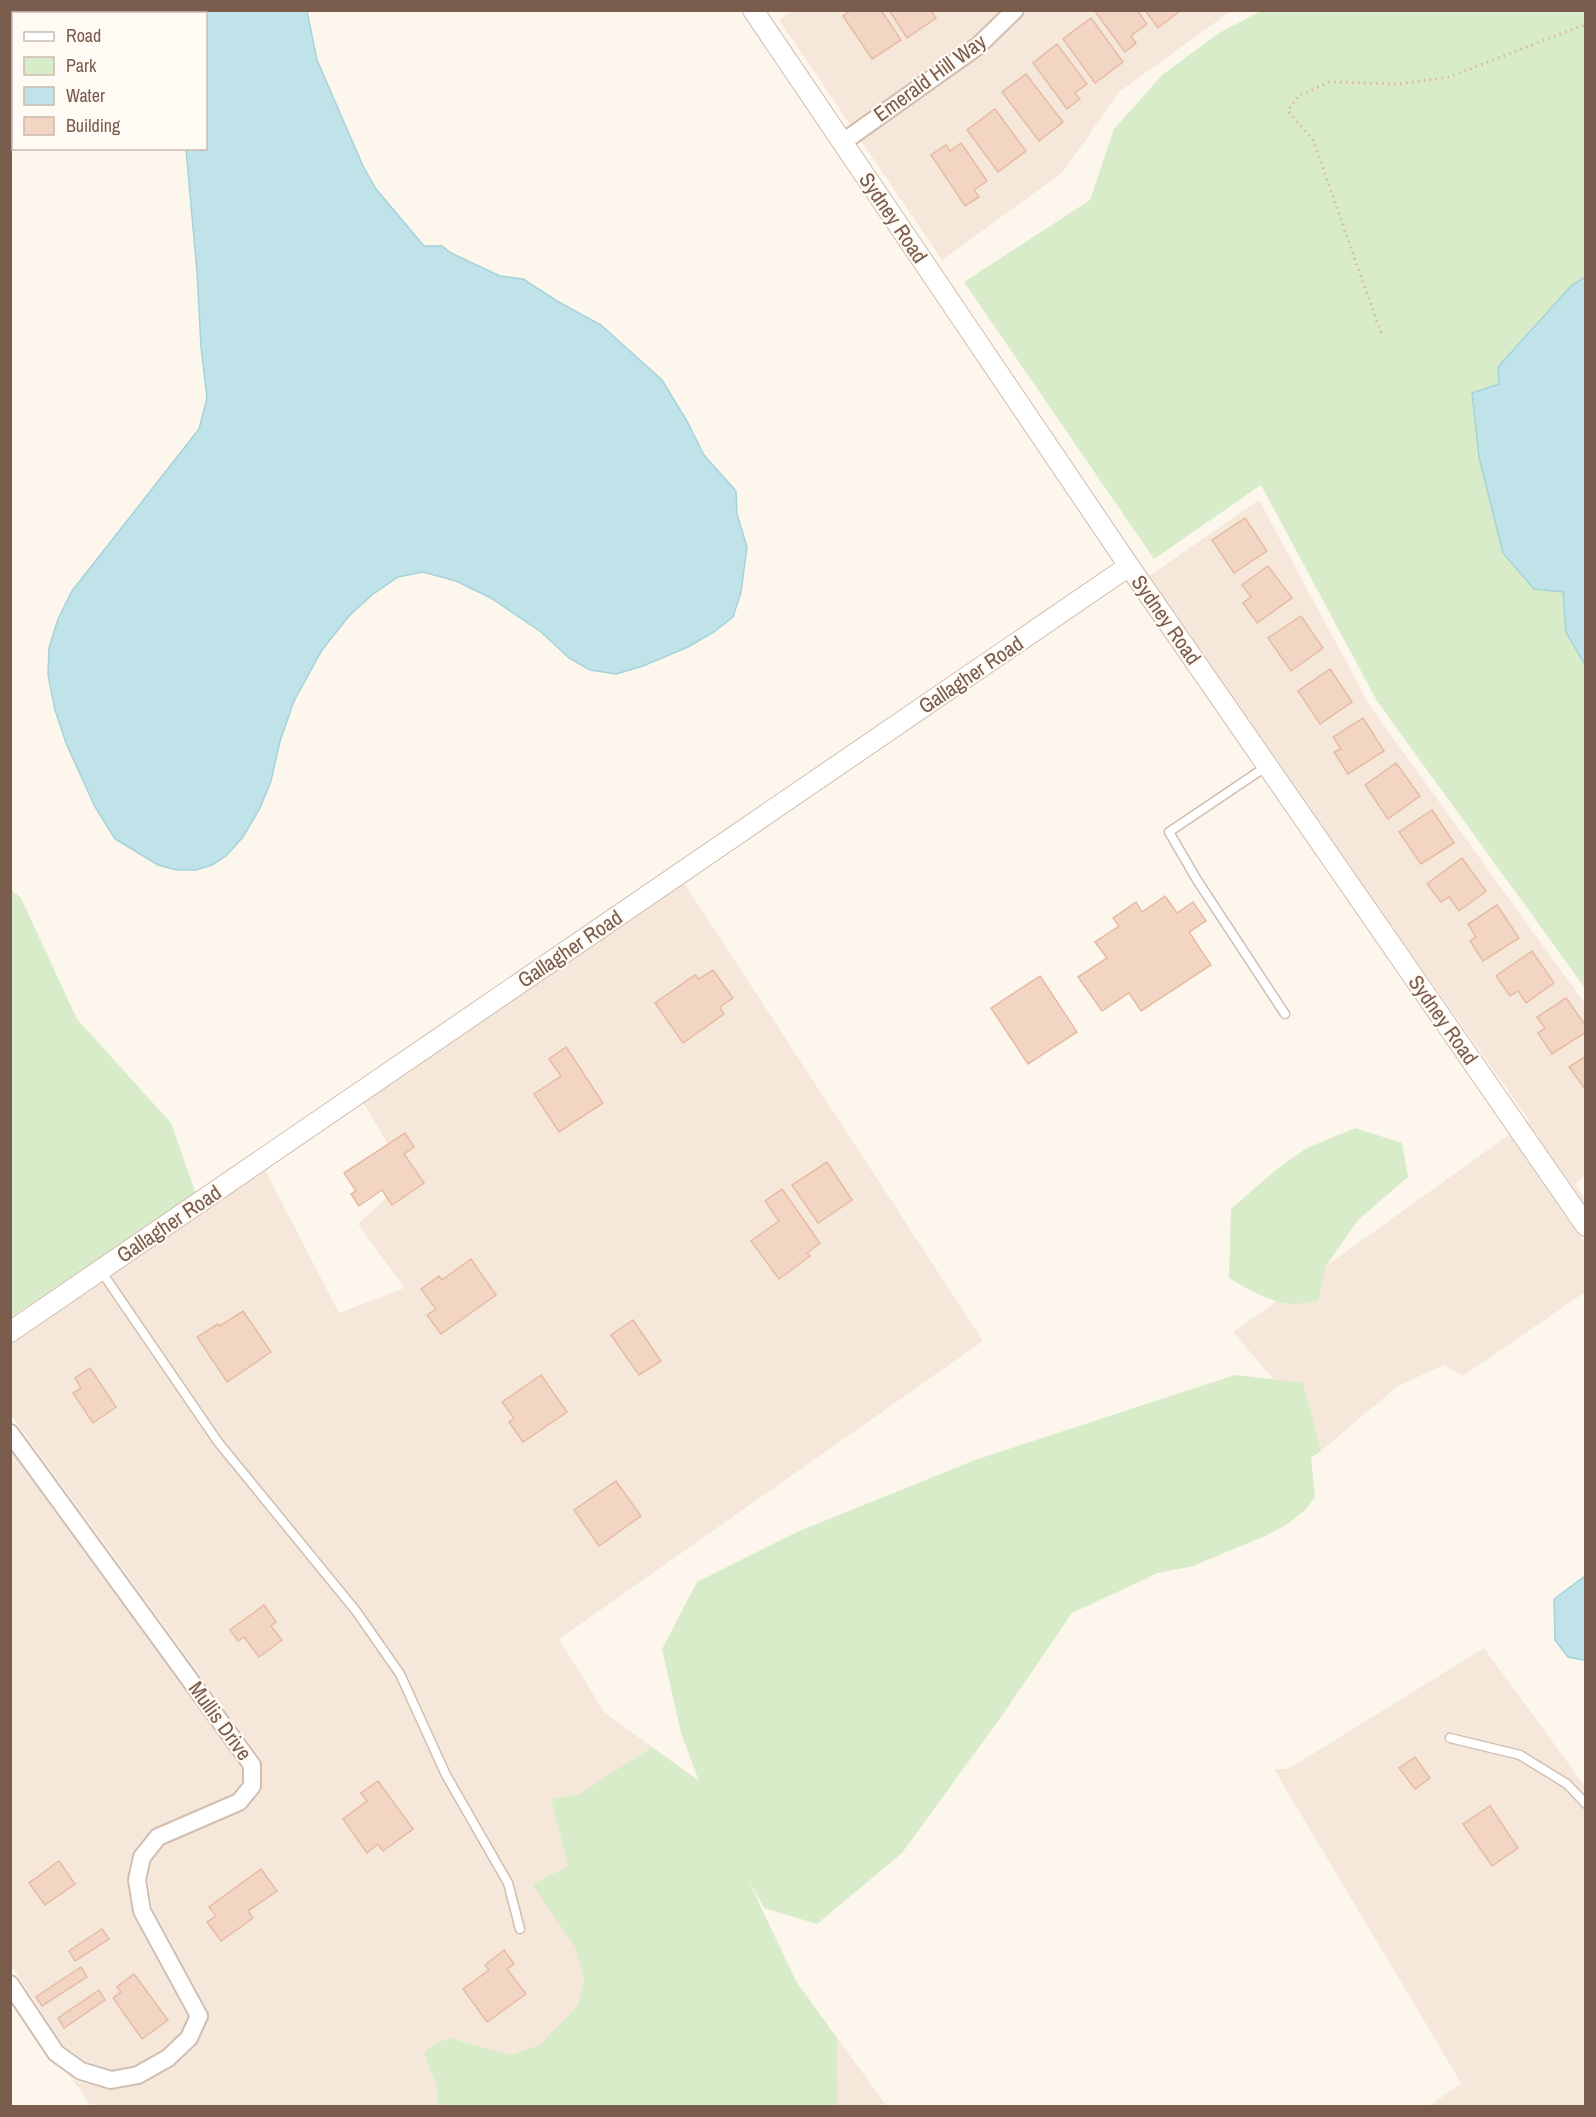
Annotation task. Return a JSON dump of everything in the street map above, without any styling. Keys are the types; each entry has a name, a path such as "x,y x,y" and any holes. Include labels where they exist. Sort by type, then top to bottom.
{"street":[{"name":"Sydney Road","path":"753,10 1129,566 1586,1226"},
{"name":"Emerald Hill Way","path":"843,142 978,46 1014,10"},
{"name":"Gallagher Road","path":"10,1332 1129,566"},
{"name":"Mullis Drive","path":"10,1433 252,1765 252,1786 239,1802 158,1837 142,1857 137,1880 142,1911 199,2016 189,2038 168,2058 138,2075 111,2080 81,2071 56,2053 10,1984"}],"lane":[{"path":"1267,766 1169,832 1197,880 1285,1014"},
{"path":"100,1270 218,1442 356,1611 400,1674 446,1775 508,1883 520,1929"},
{"path":"1450,1738 1520,1755 1567,1784 1586,1804"}],"path":[{"path":"1382,333 1313,140 1288,111 1298,96 1329,82 1399,84 1449,77 1586,24"}],"shaded area":[{"path":"793,10 1231,11 1119,92 1063,172 942,260 779,20"},
{"path":"1259,500 1370,706 1585,1004 1585,1175 1575,1184 1585,1199 1585,1207 1527,1122 1529,1120 1373,900 1149,576"},
{"path":"684,883 983,1341 559,1639 604,1712 652,1747 579,1794 551,1799 568,1866 532,1884 575,1947 584,1979 578,2005 541,2044 511,2055 450,2038 424,2053 437,2089 438,2106 91,2106 70,2076 77,2081 107,2089 138,2085 172,2066 198,2041 208,2020 208,2011 152,1907 148,1879 151,1861 164,1845 247,1807 260,1791 262,1764 261,1759 11,1415 10,1343 265,1170 339,1313 404,1288 358,1224 408,1178 363,1102"},
{"path":"1510,1134 1585,1244 1585,1292 1463,1376 1444,1365 1398,1386 1321,1451 1303,1384 1274,1380 1233,1332 1277,1301 1292,1305 1318,1301 1326,1266"},
{"path":"114,1247 118,1247 11,1320 11,1317"},
{"path":"10,1450 242,1769 242,1783 233,1794 155,1828 132,1856 127,1883 133,1916 188,2018 181,2033 163,2050 135,2066 112,2070 87,2063 63,2045 11,1965"},
{"path":"1484,1648 1585,1786 1585,2106 1429,2106 1461,2083 1274,1769 1288,1769"},
{"path":"837,2038 887,2106 838,2106"}],"green space":[{"path":"1261,11 1585,11 1585,988 1377,701 1261,485 1154,559 964,282 1090,200 1114,129 1162,75 1219,33"},
{"path":"11,890 21,898 77,1019 171,1123 196,1194 11,1317"},
{"path":"1355,1128 1402,1143 1408,1177 1358,1220 1326,1266 1318,1301 1297,1304 1282,1303 1258,1294 1229,1278 1231,1209 1278,1168 1307,1148"},
{"path":"1235,1375 1303,1383 1321,1451 1311,1458 1315,1497 1305,1510 1286,1525 1265,1536 1193,1566 1158,1573 1072,1613 1001,1717 902,1853 817,1924 764,1908 748,1880 796,1981 837,2038 838,2106 438,2106 437,2089 424,2053 434,2044 450,2038 511,2055 541,2044 578,2005 584,1979 575,1947 532,1884 568,1866 551,1799 579,1794 652,1747 699,1781 681,1733 662,1649 697,1582 797,1532 975,1460"}],"water":[{"path":"307,11 317,60 363,166 376,189 424,246 442,246 451,253 500,276 523,279 601,325 662,380 704,455 736,491 737,514 747,547 741,592 733,617 714,632 688,647 643,666 616,674 590,670 569,658 541,632 491,598 456,581 423,572 398,577 372,595 349,616 322,650 294,701 280,741 271,781 260,808 243,837 226,856 212,865 196,870 176,870 158,865 115,839 95,807 66,743 55,710 48,675 49,648 58,619 72,591 199,429 207,398 186,150 207,150 207,12 105,12"},
{"path":"1585,277 1585,665 1566,632 1563,592 1534,589 1503,553 1479,457 1472,393 1499,384 1498,367 1571,286"},
{"path":"1585,1576 1586,1660 1583,1660 1568,1657 1555,1640 1554,1599"}],"building":[{"path":"851,10 881,10 901,40 872,59 843,16"},
{"path":"889,10 931,10 936,18 907,38"},
{"path":"1094,10 1137,10 1147,24 1131,36 1136,43 1125,52"},
{"path":"1145,10 1181,10 1158,28"},
{"path":"1091,18 1123,62 1095,83 1063,39"},
{"path":"1057,44 1087,84 1075,93 1080,99 1067,109 1033,63"},
{"path":"1026,74 1063,122 1039,141 1002,92"},
{"path":"995,109 1026,151 998,172 967,130"},
{"path":"961,143 987,181 974,190 979,197 965,206 931,155 946,145 950,151"},
{"path":"1245,518 1267,551 1234,573 1212,540"},
{"path":"1268,566 1292,598 1257,623 1243,603 1251,597 1242,585"},
{"path":"1301,616 1323,648 1291,671 1268,638"},
{"path":"1330,669 1352,702 1320,724 1298,691"},
{"path":"1363,718 1384,751 1348,774 1334,752 1341,749 1333,737"},
{"path":"1396,763 1420,796 1388,819 1365,785"},
{"path":"1432,810 1454,843 1421,864 1399,832"},
{"path":"1462,858 1486,891 1459,911 1449,897 1441,902 1427,884"},
{"path":"1165,896 1177,913 1193,902 1206,921 1189,932 1211,965 1141,1011 1129,993 1102,1011 1078,977 1107,958 1095,942 1119,926 1113,918 1136,902 1142,912"},
{"path":"1497,905 1519,938 1483,961 1470,941 1476,937 1468,924"},
{"path":"1532,951 1554,983 1526,1003 1518,991 1510,996 1496,976"},
{"path":"713,970 733,998 720,1007 724,1014 683,1043 655,1003 695,975 699,979"},
{"path":"1040,976 1077,1032 1028,1064 991,1008"},
{"path":"1566,998 1586,1026 1586,1032 1552,1054 1538,1033 1545,1028 1537,1017"},
{"path":"566,1047 603,1103 559,1132 534,1094 561,1076 549,1059"},
{"path":"1586,1056 1586,1090 1569,1067"},
{"path":"405,1133 414,1147 404,1154 424,1183 392,1205 382,1190 359,1206 351,1194 356,1191 344,1173"},
{"path":"827,1162 852,1200 818,1223 792,1185"},
{"path":"782,1189 820,1243 807,1253 810,1256 779,1279 751,1241 779,1221 765,1201"},
{"path":"471,1259 496,1295 441,1334 427,1315 436,1309 421,1289 439,1276 442,1280"},
{"path":"243,1311 271,1352 227,1382 197,1337"},
{"path":"633,1320 661,1361 639,1375 611,1335"},
{"path":"90,1368 116,1407 93,1423 73,1393 81,1388 75,1378"},
{"path":"541,1375 567,1412 523,1442 509,1422 514,1418 502,1402"},
{"path":"616,1481 641,1516 599,1546 574,1510"},
{"path":"264,1605 276,1622 271,1626 282,1640 259,1657 244,1637 238,1641 230,1630"},
{"path":"1415,1757 1430,1778 1415,1789 1399,1768"},
{"path":"378,1781 413,1829 383,1851 378,1844 367,1853 343,1819 367,1801 361,1793"},
{"path":"1490,1806 1518,1848 1492,1866 1463,1824"},
{"path":"59,1861 75,1884 45,1905 29,1883"},
{"path":"261,1869 277,1891 248,1911 253,1918 221,1941 207,1922 216,1916 209,1907"},
{"path":"102,1929 109,1939 75,1961 69,1951"},
{"path":"504,1950 514,1964 507,1969 526,1994 487,2022 463,1989 489,1970 485,1965"},
{"path":"81,1967 87,1977 42,2006 36,1997"},
{"path":"134,1974 168,2020 142,2039 113,1998 121,1992 117,1987"},
{"path":"99,1990 105,2000 64,2028 58,2018"}]}
